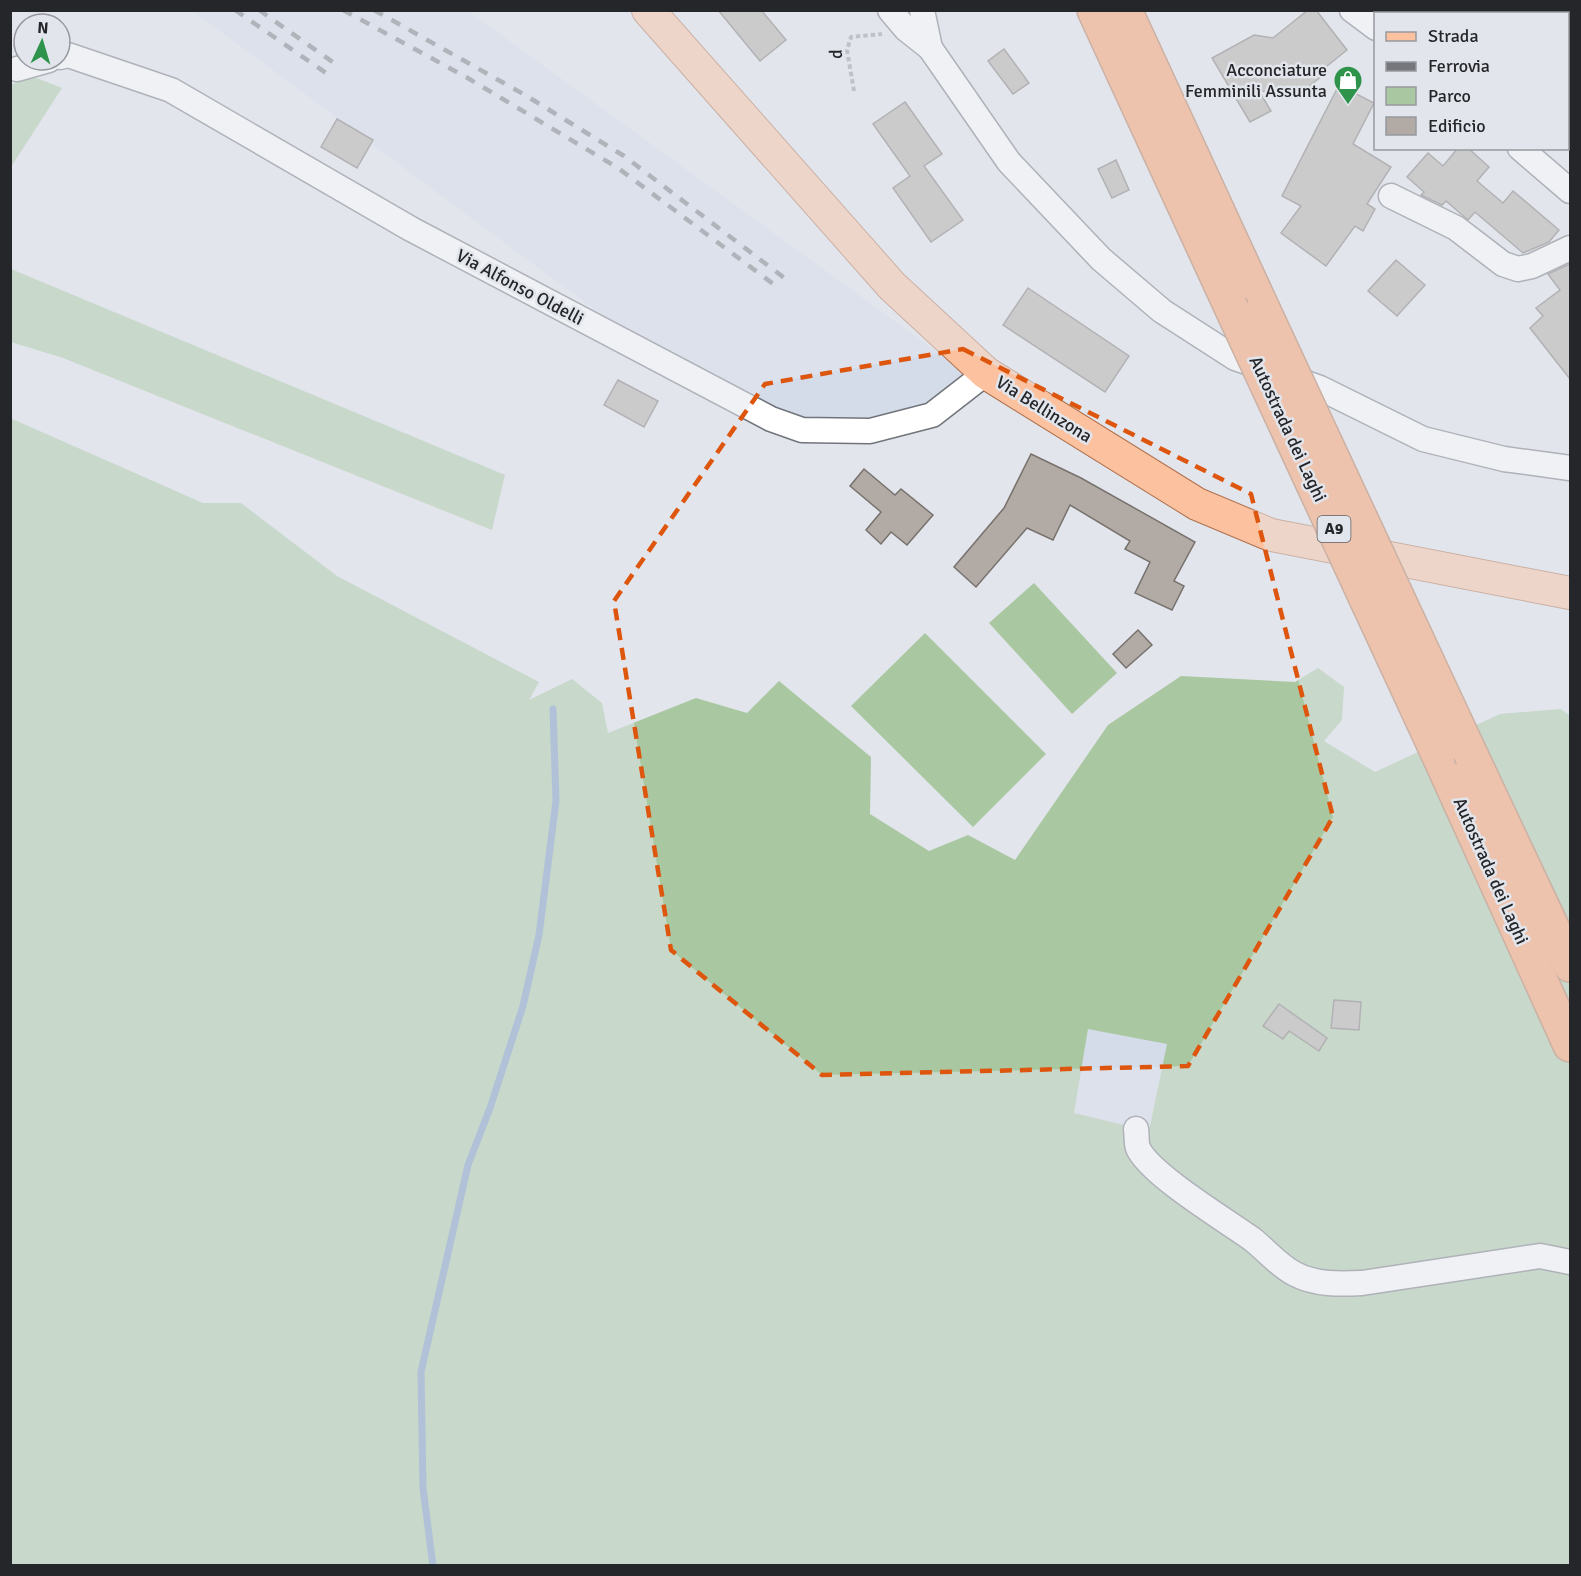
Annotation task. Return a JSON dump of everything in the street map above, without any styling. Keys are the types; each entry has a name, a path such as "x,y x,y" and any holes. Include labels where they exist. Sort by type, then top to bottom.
{"highway":[{"name":"Autostrada dei Laghi","path":"1094,10 1570,1045"},
{"name":"Autostrada dei Laghi","path":"1125,10 1570,965"}],"main road":[{"name":"Via Bellinzona","path":"648,10 892,286 986,373 1197,504 1271,535 1570,593"}],"street":[{"path":"922,10 930,48"},
{"path":"1352,10 1374,26"},
{"path":"898,20 930,48 1009,162 1101,259 1161,311 1234,358 1320,388 1423,440 1504,459 1570,468"},
{"name":"Via Alfonso Oldelli","path":"72,56 171,90 411,229 771,418 802,430 870,431 932,415 986,373"},
{"path":"1522,150 1570,191"},
{"path":"1391,196 1456,228 1503,264 1518,269 1532,266 1570,248"},
{"path":"1136,1130 1138,1148 1151,1164 1294,1274 1318,1282 1338,1284 1362,1282 1540,1256 1570,1262"}],"path":[{"name":"d","path":"854,91 847,50 851,37 898,20"}],"highlighted area":[{"path":"963,349 1251,494 1333,817 1188,1066 822,1075 671,950 614,601 765,384"}],"shaded area":[{"path":"193,11 468,11 969,375 932,415 802,430 665,362"},
{"path":"1088,1028 1168,1043 1149,1131 1074,1113"}],"green space":[{"path":"29,75 62,88 11,167 11,85"},
{"path":"11,269 505,475 492,530 63,358 11,342"},
{"path":"10,418 203,503 241,503 337,576 539,682 529,700 572,679 602,703 608,733 696,698 747,713 779,681 871,757 870,814 929,851 968,835 1015,860 1108,725 1181,676 1295,682 1318,668 1344,687 1342,720 1324,741 1375,772 1500,714 1561,709 1570,716 1570,1565 11,1565","holes":["1088,1029 1167,1044 1149,1131 1074,1113"]},
{"path":"1034,583 1117,673 1072,714 989,623"},
{"path":"925,633 1046,754 973,827 851,706"}],"building":[{"path":"718,10 761,10 786,40 760,61"},
{"path":"1308,10 1316,10 1347,50 1317,74 1322,76 1299,94 1259,91 1271,111 1250,122 1212,58 1254,35 1273,38"},
{"path":"1004,49 1029,83 1013,94 988,61"},
{"path":"1339,85 1374,103 1353,144 1391,167 1367,204 1375,209 1363,231 1355,226 1326,266 1281,233 1301,206 1282,196"},
{"path":"905,102 942,154 924,166 963,220 931,242 893,188 910,176 873,124"},
{"path":"337,119 373,140 357,168 321,147"},
{"path":"1456,150 1470,150 1489,167 1477,181 1503,203 1513,191 1559,230 1549,242 1523,253 1475,212 1468,220 1446,201 1442,205 1421,195 1424,192 1407,177 1428,153 1443,166"},
{"path":"1116,160 1129,190 1112,198 1098,169"},
{"path":"1396,260 1425,285 1397,316 1368,291"},
{"path":"1570,264 1570,379 1530,328 1543,316 1536,308 1560,290 1548,274"},
{"path":"1028,288 1129,356 1105,392 1003,325"},
{"path":"618,380 658,401 644,427 604,405"},
{"path":"1031,454 1081,478 1195,542 1174,581 1184,586 1172,610 1135,593 1150,562 1125,549 1130,541 1070,505 1053,540 1027,528 976,587 954,567 1004,508"},
{"path":"864,469 895,495 901,489 933,515 907,545 891,532 881,544 866,530 881,512 850,486"},
{"path":"1138,630 1152,645 1126,668 1113,654"},
{"path":"1334,1000 1361,1002 1359,1030 1331,1028"},
{"path":"1279,1004 1327,1038 1319,1051 1289,1031 1283,1039 1263,1026"}],"waterway":[{"path":"433,1566 423,1488 421,1372 468,1165 490,1108 523,1006 539,935 556,801 553,709"}],"railway":[{"path":"235,10 326,73"},
{"path":"259,10 334,63"},
{"path":"343,10 466,77 618,168 780,289"},
{"path":"374,10 525,95 624,156 787,280"}],"place":[{"name":"Acconciature Femminili Assunta","path":"1348,106"}]}
